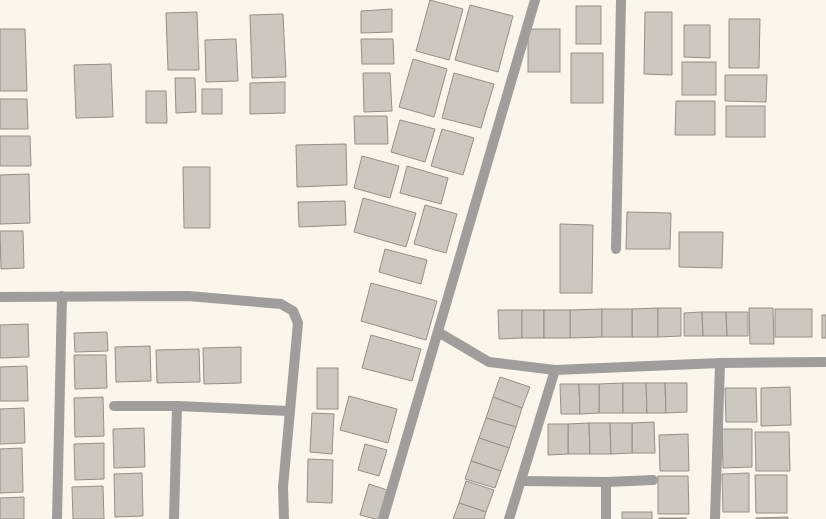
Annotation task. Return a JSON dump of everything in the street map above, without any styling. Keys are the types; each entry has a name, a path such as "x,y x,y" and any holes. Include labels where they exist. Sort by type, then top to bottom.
{"street":[{"path":"383,519 535,0"},
{"path":"616,249 621,0"},
{"path":"0,296 188,296 281,304 293,311 298,323 283,487 284,519"},
{"path":"57,519 62,296"},
{"path":"438,332 489,362 555,370 720,363 826,362"},
{"path":"715,519 720,363"},
{"path":"509,519 555,370"},
{"path":"114,406 177,406 290,411"},
{"path":"174,519 177,406"},
{"path":"521,481 606,482 653,480"},
{"path":"606,482 606,519"}],"building":[{"path":"430,0 463,9 449,60 416,51"},
{"path":"470,5 513,16 498,72 455,60"},
{"path":"576,6 601,6 601,44 576,44"},
{"path":"392,9 392,32 361,33 361,11"},
{"path":"197,12 199,70 168,70 166,13"},
{"path":"645,12 672,12 672,75 644,74"},
{"path":"283,14 286,77 252,78 250,15"},
{"path":"729,19 760,19 759,68 729,68"},
{"path":"684,25 710,25 710,58 684,57"},
{"path":"0,29 25,29 27,91 0,91"},
{"path":"528,29 560,29 560,72 528,72"},
{"path":"236,39 238,81 206,82 205,40"},
{"path":"361,39 393,39 394,64 362,64"},
{"path":"571,53 603,53 603,103 571,103"},
{"path":"413,59 447,69 434,117 399,107"},
{"path":"682,62 716,62 716,95 682,95"},
{"path":"111,64 113,117 76,118 74,65"},
{"path":"363,73 390,73 392,111 364,112"},
{"path":"454,73 494,84 481,128 442,118"},
{"path":"725,75 767,75 766,102 725,101"},
{"path":"175,78 195,78 196,112 176,113"},
{"path":"285,82 285,113 250,114 250,83"},
{"path":"202,89 222,89 222,114 202,114"},
{"path":"146,91 166,91 167,123 146,123"},
{"path":"0,99 27,99 28,129 0,129"},
{"path":"676,101 715,101 715,135 675,135"},
{"path":"726,106 765,106 765,137 726,137"},
{"path":"354,116 387,116 388,144 355,144"},
{"path":"400,120 435,129 425,162 391,152"},
{"path":"442,129 474,138 463,175 431,166"},
{"path":"0,136 30,136 31,166 0,166"},
{"path":"346,144 347,185 297,187 296,145"},
{"path":"362,156 399,166 390,198 354,188"},
{"path":"407,166 448,178 441,204 400,193"},
{"path":"183,167 210,167 210,228 184,228"},
{"path":"29,174 30,223 0,224 0,175"},
{"path":"363,198 416,213 406,247 354,232"},
{"path":"345,201 346,225 299,227 298,202"},
{"path":"425,205 457,214 446,253 414,244"},
{"path":"627,212 671,213 670,249 626,249"},
{"path":"560,224 593,225 592,293 560,293"},
{"path":"0,231 23,231 24,268 1,269"},
{"path":"679,232 723,232 722,268 679,267"},
{"path":"385,249 427,260 421,284 379,272"},
{"path":"371,283 437,301 426,340 361,321"},
{"path":"658,308 658,337 632,337 632,309"},
{"path":"658,308 681,308 681,336 658,337"},
{"path":"749,308 773,308 774,344 750,344"},
{"path":"602,309 602,337 570,338 570,310"},
{"path":"602,309 632,309 632,337 602,337"},
{"path":"775,309 812,309 812,337 775,337"},
{"path":"498,310 522,310 522,338 499,339"},
{"path":"522,310 544,310 544,338 522,338"},
{"path":"544,310 570,310 570,338 544,338"},
{"path":"702,312 703,336 684,336 684,313"},
{"path":"702,312 726,312 727,336 703,336"},
{"path":"726,312 748,312 748,336 727,336"},
{"path":"822,315 826,315 826,338 822,338"},
{"path":"28,324 29,357 0,358 0,325"},
{"path":"107,332 108,351 75,352 74,333"},
{"path":"371,335 421,349 412,381 362,368"},
{"path":"150,346 151,381 116,382 115,347"},
{"path":"241,347 241,383 204,384 203,348"},
{"path":"199,349 200,382 157,383 156,350"},
{"path":"74,355 106,355 107,388 75,389"},
{"path":"27,366 28,401 0,401 0,367"},
{"path":"317,368 338,368 338,409 317,409"},
{"path":"500,377 530,387 522,408 493,397"},
{"path":"623,383 623,413 599,413 599,384"},
{"path":"623,383 646,383 647,413 623,413"},
{"path":"646,383 665,383 666,413 647,413"},
{"path":"665,383 687,383 687,412 666,413"},
{"path":"560,384 579,384 580,414 561,414"},
{"path":"579,384 599,384 599,413 580,414"},
{"path":"790,387 791,425 761,426 761,388"},
{"path":"725,388 756,388 757,422 726,422"},
{"path":"349,396 397,409 388,443 340,430"},
{"path":"103,397 104,436 75,437 74,398"},
{"path":"493,397 522,408 516,427 486,418"},
{"path":"24,408 25,443 0,444 0,409"},
{"path":"312,413 334,414 332,454 310,452"},
{"path":"486,418 516,427 509,448 479,438"},
{"path":"654,422 655,453 632,453 632,423"},
{"path":"589,423 590,454 568,454 568,424"},
{"path":"589,423 610,423 611,454 590,454"},
{"path":"610,423 632,423 632,453 611,454"},
{"path":"548,424 568,424 568,454 548,455"},
{"path":"144,428 145,467 114,468 113,429"},
{"path":"722,429 752,429 752,467 723,468"},
{"path":"755,432 789,432 790,471 756,471"},
{"path":"688,434 689,471 660,471 659,435"},
{"path":"479,438 509,448 501,471 471,461"},
{"path":"104,443 104,479 75,480 74,444"},
{"path":"365,444 387,450 379,476 358,470"},
{"path":"22,448 23,492 0,493 0,449"},
{"path":"308,459 333,460 332,503 307,502"},
{"path":"471,461 501,471 495,488 465,479"},
{"path":"142,473 143,516 115,517 114,474"},
{"path":"749,473 749,512 723,512 722,474"},
{"path":"755,475 787,475 787,513 756,513"},
{"path":"658,476 688,476 689,514 658,514"},
{"path":"466,481 494,490 486,512 459,503"},
{"path":"369,484 387,490 379,519 360,515"},
{"path":"103,486 104,519 73,519 72,487"},
{"path":"24,497 24,519 0,519 0,498"},
{"path":"459,503 486,512 484,519 453,519"},
{"path":"622,512 652,512 652,519 622,519"},
{"path":"788,517 788,519 756,519 756,518"},
{"path":"686,518 686,519 659,519"}]}
